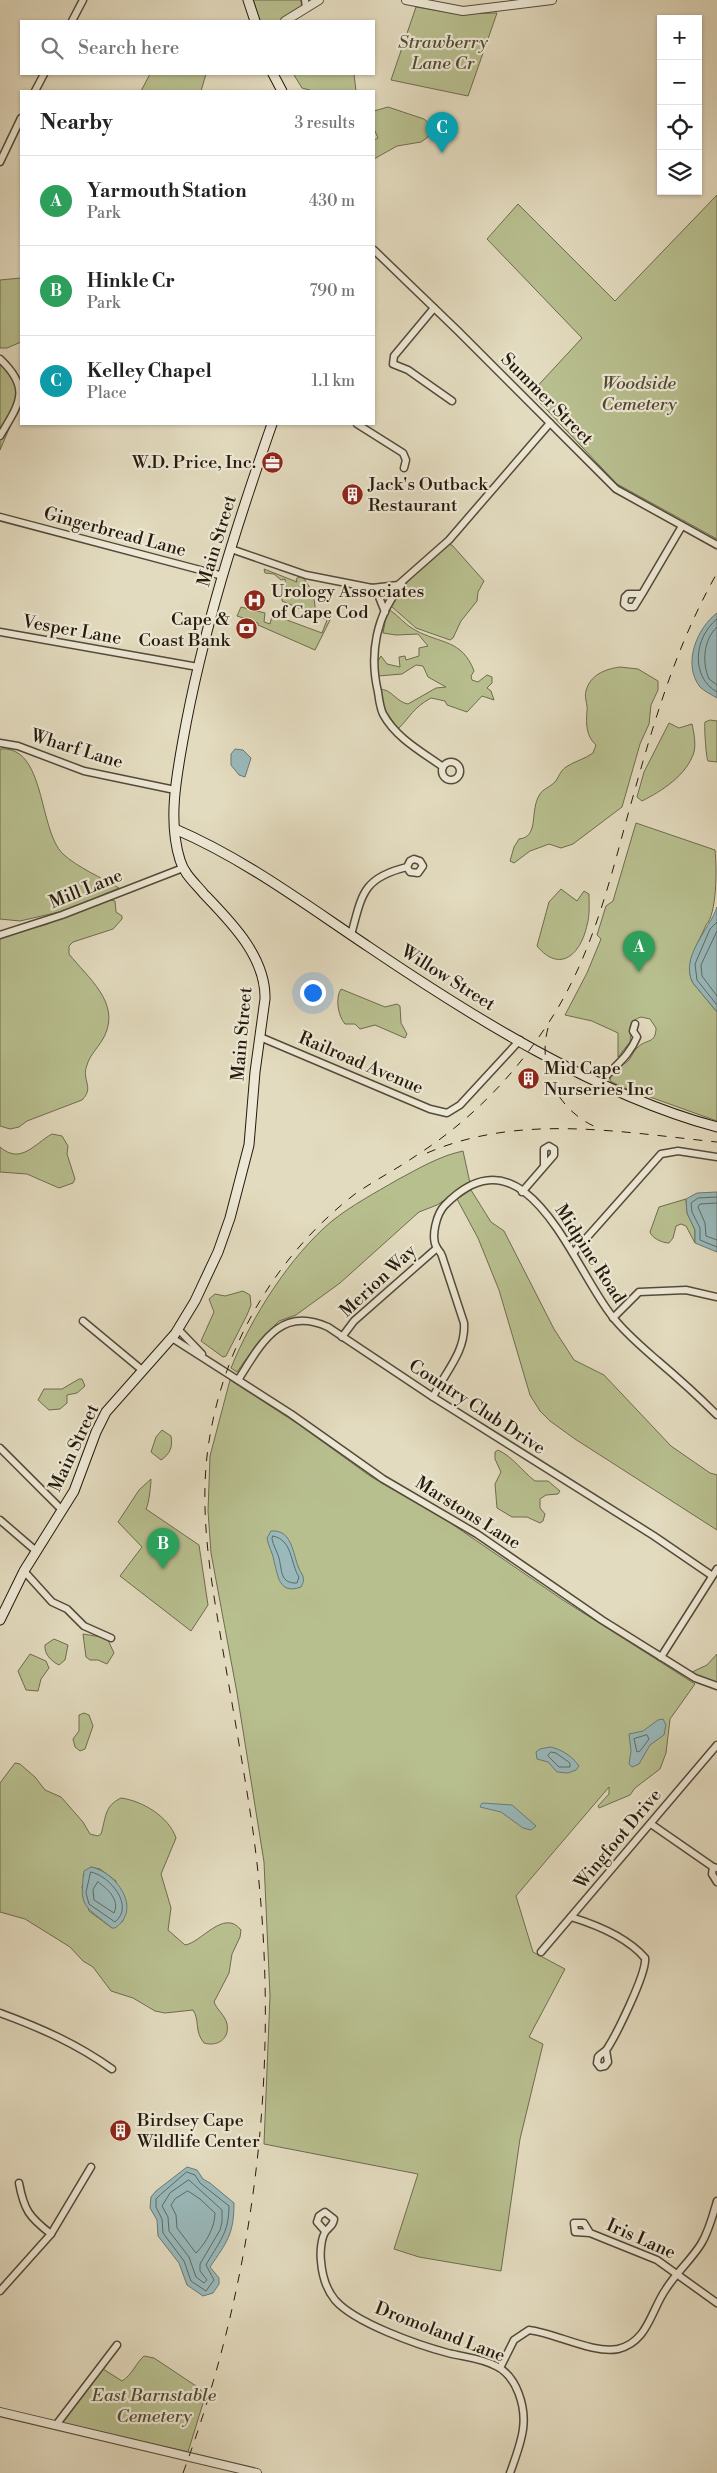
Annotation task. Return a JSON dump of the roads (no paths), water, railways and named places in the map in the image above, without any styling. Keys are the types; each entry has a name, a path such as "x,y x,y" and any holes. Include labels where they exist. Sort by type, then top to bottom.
{"main road":[{"path":"248,0 255,20"},
{"path":"274,75 281,90"},
{"name":"Main Street","path":"0,1620 24,1571 77,1485 100,1423 111,1405 172,1338 195,1300 218,1252 245,1164 250,1136 265,994 257,965 239,933 183,868 179,857 175,829 175,790 198,667 231,549 272,425"},
{"name":"Willow Street","path":"175,829 226,854 437,992 520,1040 628,1096 717,1127"}],"street":[{"path":"73,20 83,0"},
{"path":"286,20 306,4 319,0"},
{"path":"406,0 464,11 552,0"},
{"path":"36,90 43,75"},
{"path":"0,162 20,121"},
{"name":"Summer Street","path":"375,251 616,489 717,545"},
{"path":"434,308 394,356 392,364 408,370 452,401"},
{"path":"0,359 17,381 20,392"},
{"path":"0,436 20,398"},
{"path":"443,767 403,739 382,714 375,681 374,649 384,612 403,583 449,540 550,423"},
{"path":"359,425 403,453 406,460 404,468"},
{"name":"Gingerbread Lane","path":"0,517 223,576"},
{"path":"642,594 682,526"},
{"path":"231,549 300,573 372,588 403,583"},
{"path":"372,588 380,597 384,612"},
{"name":"Vesper Lane","path":"0,632 198,667"},
{"name":"Wharf Lane","path":"0,742 18,746 84,771 175,790"},
{"path":"351,935 364,890 385,873 406,867"},
{"name":"Mill Lane","path":"0,935 62,915 183,868"},
{"path":"600,1083 609,1071 631,1050 639,1038 633,1031 635,1024"},
{"name":"Railroad Avenue","path":"260,1037 441,1112 451,1112 460,1106 520,1040"},
{"path":"574,1252 661,1154 678,1151 717,1157"},
{"path":"522,1192 544,1166"},
{"name":"Midpine Road","path":"432,1397 457,1357 465,1333 464,1323 442,1256 437,1248 435,1237 438,1215 449,1200 462,1191 491,1178 502,1181 522,1192 548,1215 574,1252 613,1318 717,1415"},
{"name":"Merion Way","path":"342,1337 354,1321 437,1248"},
{"path":"613,1318 640,1292 686,1290 717,1297"},
{"name":"Country Club Drive","path":"238,1380 266,1340 282,1324 305,1319 317,1322 432,1397 654,1536 711,1576"},
{"path":"83,1322 142,1370"},
{"name":"Marstons Lane","path":"178,1329 207,1358"},
{"name":"Marstons Lane","path":"172,1338 207,1358 291,1414 383,1479 477,1534 588,1612 694,1678 717,1686"},
{"path":"0,1448 62,1510"},
{"path":"0,1520 36,1552"},
{"path":"661,1657 717,1569"},
{"path":"24,1571 52,1602 66,1608 84,1626 111,1638"},
{"name":"Wingfoot Drive","path":"541,1952 717,1746"},
{"path":"651,1824 715,1867 712,1874 717,1882"},
{"path":"571,1917 624,1940 646,1958 637,1987 606,2050"},
{"path":"0,2013 62,2037 93,2055 112,2069"},
{"path":"0,2291 50,2234 91,2166"},
{"path":"19,2183 23,2203 28,2214 50,2234"},
{"path":"500,2368 514,2340 529,2330 547,2332 604,2349 628,2345 642,2334 666,2288 702,2242 717,2201"},
{"name":"Dromoland Lane","path":"325,2231 321,2254 324,2279 331,2294 346,2310 408,2340 445,2352 487,2362 500,2368 515,2384 523,2421 521,2436 510,2473"},
{"name":"Iris Lane","path":"590,2233 657,2260 679,2273 717,2303"},
{"path":"56,2425 117,2345"},
{"path":"0,2412 257,2473"}],"water":[{"path":"717,613 717,698 700,687 692,668 692,657 694,647 703,628"},
{"path":"235,749 243,750 251,758 245,777 239,775 231,765 231,754"},
{"path":"717,907 717,1012 693,983 690,963 697,944"},
{"path":"717,1192 717,1252 695,1243 695,1230 687,1213 686,1199 697,1193"},
{"path":"271,1531 278,1531 283,1534 290,1543 303,1578 301,1587 288,1588 278,1578 267,1538"},
{"path":"663,1719 666,1725 664,1735 650,1745 639,1764 632,1767 629,1764 631,1751 629,1734 643,1731 658,1720"},
{"path":"550,1747 570,1756 579,1766 576,1770 568,1773 557,1772 548,1762 537,1759 536,1752"},
{"path":"482,1803 512,1805 536,1826 531,1830 523,1828 501,1812 480,1807"},
{"path":"91,1867 109,1876 123,1892 127,1911 123,1920 115,1928 112,1928 90,1910 83,1899 84,1871"},
{"path":"187,2167 197,2170 203,2179 234,2203 231,2230 221,2251 210,2267 219,2278 219,2284 213,2293 203,2296 187,2285 179,2263 158,2236 157,2220 150,2208 151,2197 156,2191"}],"railway":[{"path":"183,2473 209,2395 231,2315 247,2234 258,2153 264,2071 265,1988 261,1906 252,1824 215,1603 206,1529 205,1479 207,1455 219,1396 230,1362 244,1330 261,1299 303,1242 355,1194 409,1160 470,1115 516,1067 559,1007 584,955 594,928 612,874 664,692 701,602 717,573"},
{"path":"548,1028 545,1043 546,1058 548,1073 554,1086 561,1099 571,1110 583,1120 596,1127"},
{"path":"427,1153 462,1141 498,1133 534,1129 607,1131 717,1142"}],"place":[{"name":"Kelley Chapel","path":"442,153"},
{"name":"W.D. Price, Inc.","path":"272,462"},
{"name":"Jack's Outback Restaurant","path":"352,494"},
{"name":"Urology Associates of Cape Cod","path":"255,601"},
{"name":"Cape & Coast Bank","path":"246,629"},
{"name":"Yarmouth Station","path":"639,972"},
{"name":"Mid Cape Nurseries Inc","path":"528,1078"},
{"name":"Hinkle Cr","path":"163,1569"},
{"name":"Birdsey Cape Wildlife Center","path":"121,2130"}],"park label":[{"name":"Strawberry Lane Cr","path":"443,52"},
{"name":"Woodside Cemetery","path":"639,393"},
{"name":"East Barnstable Cemetery","path":"154,2405"}]}
